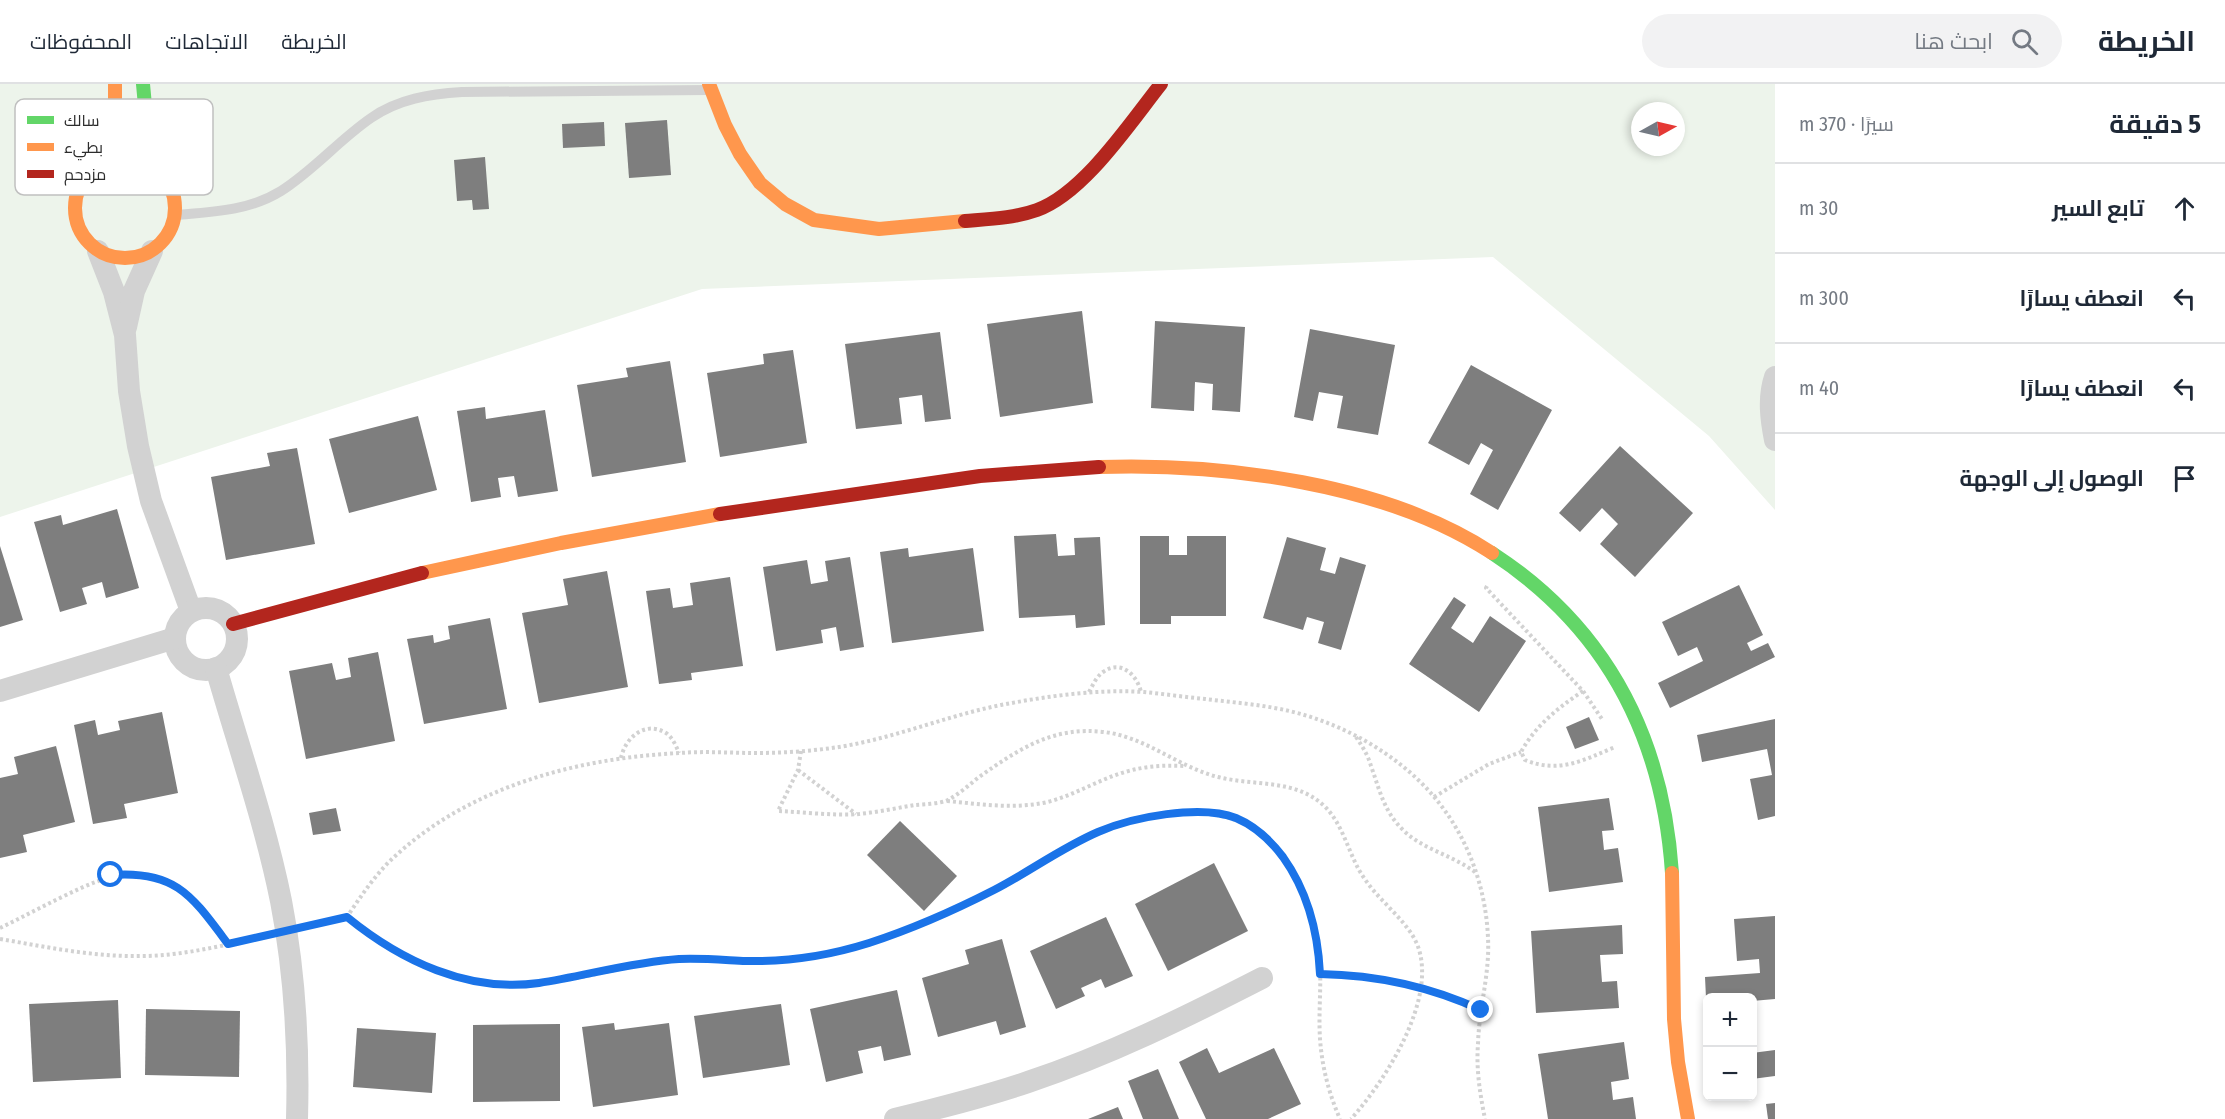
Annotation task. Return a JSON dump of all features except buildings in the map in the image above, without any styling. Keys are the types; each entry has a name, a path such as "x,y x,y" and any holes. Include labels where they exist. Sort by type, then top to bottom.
{"street":[{"path":"115,99 116,84"},
{"path":"143,84 144,99"},
{"path":"710,87 725,125 740,154 760,183 785,204 814,220 879,229 1001,218 1038,210 1072,190 1098,162 1161,84"},
{"path":"77,195 75,204 80,231 98,251 119,258 131,259 152,251"},
{"path":"125,334 134,291 152,251 167,236 175,215 172,195"},
{"path":"98,251 114,292 125,334 129,391 148,490 169,555 191,611"},
{"path":"1775,377 1771,389 1771,420 1775,440"},
{"path":"233,624 375,584 511,553 648,526 797,501 1063,469 1122,466 1241,473 1299,483 1414,514 1461,535 1501,558 1534,584 1594,648 1611,670 1624,694 1648,749 1659,783 1668,829 1672,875 1673,1006 1677,1052 1688,1119"},
{"path":"210,608 220,611 233,624 237,637 235,650 227,661 216,668 206,670 196,668 180,656 175,638 177,627 191,611 210,608"},
{"path":"0,691 175,638"},
{"path":"216,668 270,856 286,932 297,1038 297,1119"},
{"path":"895,1119 945,1107 1028,1082 1110,1051 1190,1015 1262,978"}],"lane":[{"path":"175,215 236,209 259,202 280,191 372,117 415,98 462,92 710,87"}],"path":[{"path":"1501,558 1486,588 1583,691 1606,725"},
{"path":"1089,692 1102,672 1112,668 1122,668 1131,673 1138,680 1142,692"},
{"path":"1434,797 1489,764 1521,752 1527,740 1543,723 1583,691"},
{"path":"0,939 60,950 141,956 178,954 286,932 347,917 367,886 392,858 467,805 495,792 566,769 621,758 680,753 801,751 879,739 999,705 1089,692 1142,692 1282,709 1309,716 1356,736 1396,763 1434,797 1463,840 1473,860 1485,909 1488,962 1477,1063 1485,1119"},
{"path":"621,758 627,741 640,731 648,729 657,729 666,733 673,739 680,753"},
{"path":"946,801 1013,752 1057,734 1081,731 1105,732 1127,737 1148,745 1187,766 1227,779 1297,789 1323,804 1333,816 1359,871 1407,927 1417,945 1422,965 1421,986 1403,1040 1375,1089 1351,1119"},
{"path":"1356,736 1371,765 1380,797 1395,821 1418,842 1451,856 1476,874"},
{"path":"1521,752 1525,760 1535,765 1558,766 1573,764 1616,747 1612,740"},
{"path":"801,751 798,770 778,811 857,814 946,801 1003,806 1034,804 1069,796 1125,772 1166,765 1187,766"},
{"path":"798,770 857,814"},
{"path":"347,917 374,940 420,965 475,981 506,984 536,984 675,959 712,958 749,961 790,958 828,953 902,932 996,888 1100,831 1161,815 1214,813 1236,818 1268,840 1290,866 1313,920 1319,946 1322,1056 1331,1096 1340,1119"},
{"path":"0,928 111,875 135,873 157,878 178,887 196,902 228,944"},
{"path":"1320,974 1376,977 1421,986 1452,996 1481,1010"}],"shaded area":[{"path":"0,84 1775,84 1775,510 1709,436 1493,257 702,289 0,517"}],"traffic: fast":[{"path":"143,84 144,99"},
{"path":"1492,553 1532,583 1567,616 1597,652 1622,690 1641,732 1656,777 1666,824 1672,873"}],"traffic: slow":[{"path":"115,84 115,99"},
{"path":"709,84 725,125 740,154 760,183 785,204 814,220 879,229 965,221"},
{"path":"77,195 76,218 83,236 97,250 115,257 135,257 153,250 167,236 175,208"},
{"path":"173,195 175,208"},
{"path":"1099,467 1198,469 1302,482 1354,494 1403,509 1450,529 1492,553"},
{"path":"422,573 561,543 720,514"},
{"path":"1672,873 1674,1019 1678,1062 1688,1119"}],"traffic: jam":[{"path":"965,221 1020,215 1055,201 1089,173 1121,137 1161,84"},
{"path":"720,514 980,476 1099,467"},
{"path":"233,624 422,573"}],"route":[{"path":"111,875 135,873 157,878 178,887 196,902 228,944 347,917 374,940 420,965 475,981 536,984 675,959 712,958 749,961 790,958 828,953 865,944 902,932 962,906 1100,831 1161,815 1214,813 1236,818 1255,829 1280,852 1290,866 1311,912 1319,946 1320,974 1388,979 1421,986 1452,996 1481,1010"}]}
